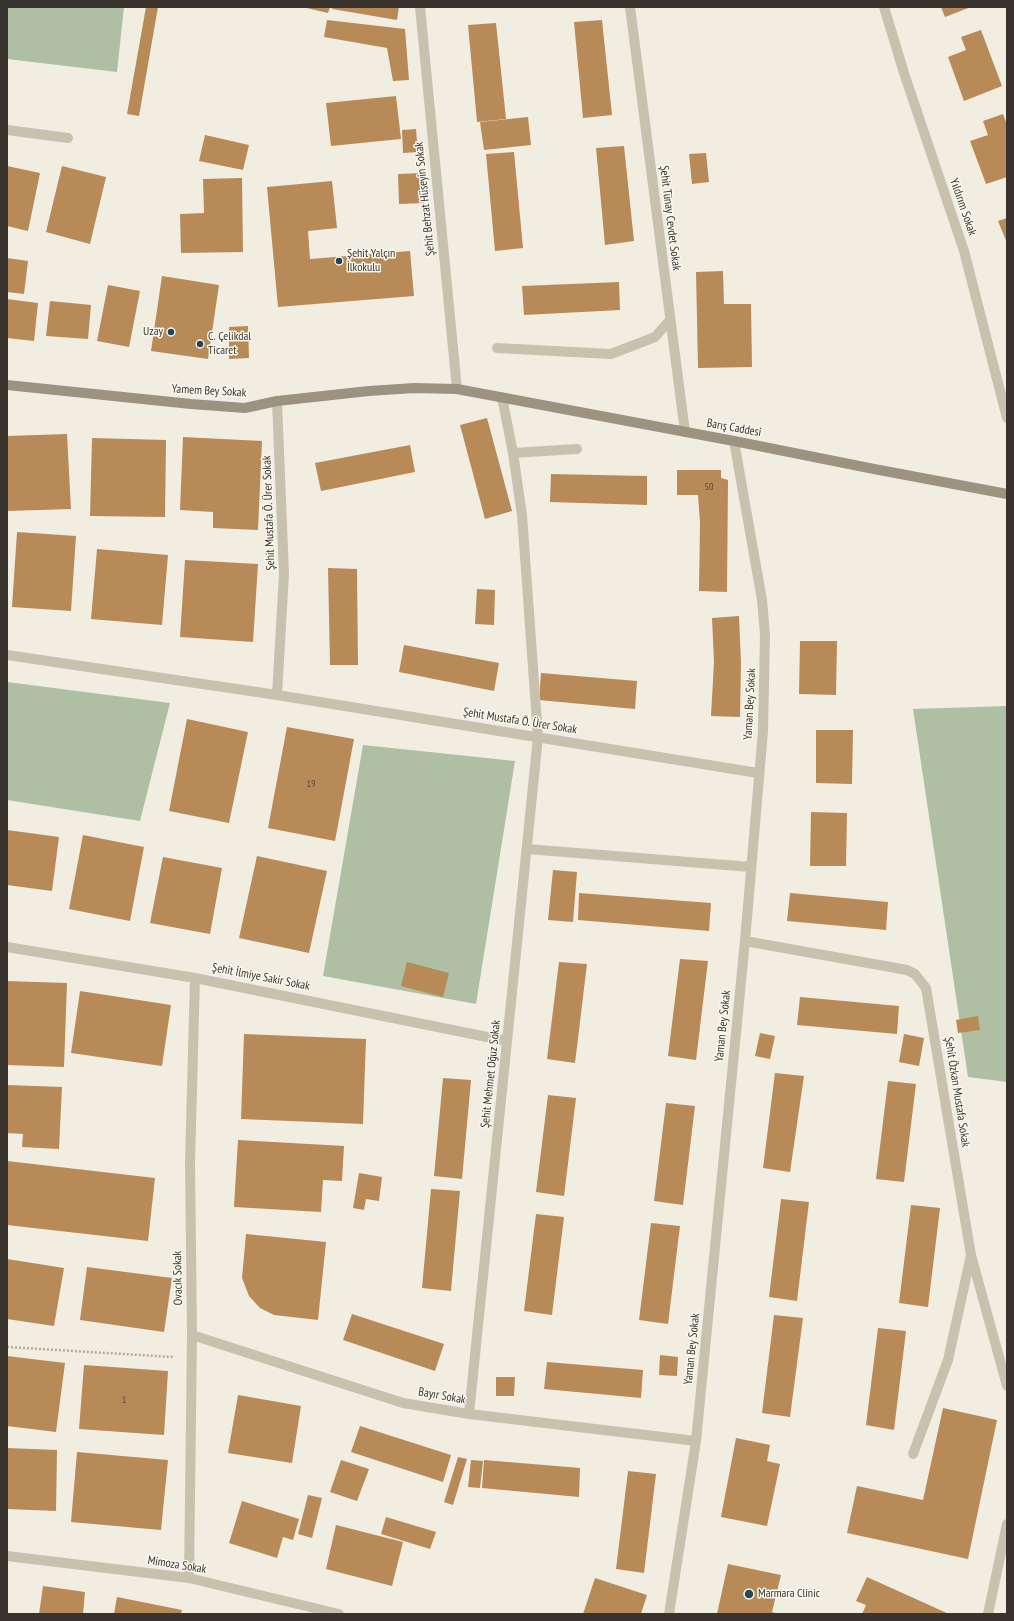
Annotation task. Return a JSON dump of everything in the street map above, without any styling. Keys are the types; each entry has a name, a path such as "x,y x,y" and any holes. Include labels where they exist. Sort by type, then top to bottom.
{"street":[{"name":"Şehit Behzat Hüseyin Sokak","path":"420,7 457,389"},
{"name":"Şehit Tünay Cevdet Sokak","path":"630,7 685,432"},
{"name":"Yıldırım Sokak","path":"884,7 904,73 964,251 1007,418"},
{"path":"7,130 68,138"},
{"path":"496,348 611,354 654,338 670,320"},
{"name":"Yamem Bey Sokak","path":"7,385 191,404 245,408 277,401 414,388 457,389"},
{"name":"Barış Caddesi","path":"457,389 734,440 874,470 1007,494"},
{"name":"Şehit Mehmet Oğuz Sokak","path":"469,1414 538,737 524,536 513,453 502,397"},
{"name":"Şehit Mustafa Ö. Ürer Sokak","path":"277,401 284,574 277,695"},
{"name":"Yaman Bey Sokak","path":"669,1614 696,1441 745,941 765,681 762,600 734,440"},
{"path":"513,453 577,449"},
{"name":"Şehit Mustafa Ö. Ürer Sokak","path":"7,655 277,695 758,773"},
{"path":"527,849 751,867"},
{"name":"Şehit Özkan Mustafa Sokak","path":"745,941 898,967 907,970 921,981 926,988 971,1255 1007,1386"},
{"name":"Şehit İlmiye Sakir Sokak","path":"7,947 196,978 508,1041"},
{"name":"Ovacık Sokak","path":"189,1578 192,1358 190,1162 196,978"},
{"path":"913,1454 948,1360 971,1255"},
{"name":"Bayır Sokak","path":"192,1335 403,1402 469,1414 696,1441"},
{"path":"988,1614 1007,1524"},
{"name":"Mimoza Sokak","path":"7,1556 189,1578 340,1614"}],"path":[{"path":"7,1347 192,1358"}],"green space":[{"path":"7,7 124,7 117,72 7,59"},
{"path":"7,682 170,703 140,821 7,800"},
{"path":"1007,706 1007,1082 968,1077 913,709"},
{"path":"363,745 515,761 476,1004 323,976"}],"building":[{"path":"146,7 158,7 139,116 127,114"},
{"path":"302,7 330,7 328,13"},
{"path":"333,7 399,7 397,20 332,9"},
{"path":"941,7 971,7 945,17"},
{"path":"327,20 405,29 409,80 393,81 387,48 324,37"},
{"path":"602,20 612,115 583,118 574,22"},
{"path":"496,23 506,119 477,122 468,25"},
{"path":"981,30 1002,86 964,101 948,57 966,50 961,37"},
{"path":"396,96 401,139 331,146 326,103"},
{"path":"1003,114 1007,125 1007,177 986,184 970,141 988,135 983,121"},
{"path":"528,117 531,145 484,150 480,122"},
{"path":"416,129 418,152 403,153 402,130"},
{"path":"205,135 249,145 243,170 199,161"},
{"path":"624,146 634,241 605,245 596,148"},
{"path":"514,152 523,248 495,251 486,154"},
{"path":"706,153 709,182 692,184 689,154"},
{"path":"7,166 40,173 28,231 7,226"},
{"path":"62,166 106,177 90,244 46,232"},
{"path":"422,173 424,203 399,204 398,174"},
{"path":"242,178 243,252 181,253 180,214 204,213 203,179"},
{"path":"332,181 337,228 308,231 310,259 410,251 414,296 278,307 267,187"},
{"path":"1007,218 1007,243 998,221"},
{"path":"7,258 28,261 24,294 7,292"},
{"path":"723,271 724,304 751,304 752,367 698,368 696,272"},
{"path":"162,276 219,285 208,359 151,351"},
{"path":"619,282 620,310 524,315 522,286"},
{"path":"108,285 140,291 129,347 97,341"},
{"path":"7,299 38,303 34,341 7,338"},
{"path":"50,301 91,305 88,339 46,336"},
{"path":"248,326 249,358 229,359 229,327"},
{"path":"487,418 512,511 485,519 460,425"},
{"path":"67,434 71,509 7,511 7,436"},
{"path":"183,437 262,441 258,530 213,528 213,512 180,510"},
{"path":"92,438 166,440 165,517 90,516"},
{"path":"410,445 415,472 321,491 315,463"},
{"path":"677,470 721,470 721,478 728,480 727,592 699,591 700,523 698,495 677,495"},
{"path":"551,474 647,476 647,505 550,502"},
{"path":"17,532 76,536 71,611 12,607"},
{"path":"97,549 168,555 162,625 91,619"},
{"path":"185,560 258,564 253,642 180,637"},
{"path":"328,568 357,569 358,665 330,665"},
{"path":"477,589 495,590 494,625 475,624"},
{"path":"739,616 741,662 740,717 711,716 714,662 712,618"},
{"path":"800,641 837,641 836,695 799,694"},
{"path":"404,645 499,663 494,691 399,672"},
{"path":"541,673 637,681 635,709 539,700"},
{"path":"187,719 248,732 229,823 169,811"},
{"path":"287,727 354,739 335,841 268,828"},
{"path":"816,730 853,730 852,784 816,783"},
{"path":"811,812 847,813 846,866 810,866"},
{"path":"7,830 59,837 52,891 7,885"},
{"path":"83,835 144,847 130,921 69,909"},
{"path":"257,856 327,871 309,953 239,938"},
{"path":"163,857 222,868 210,934 150,923"},
{"path":"553,870 577,872 573,922 548,920"},
{"path":"579,893 711,903 709,931 578,920"},
{"path":"790,893 888,902 886,930 787,921"},
{"path":"680,959 708,961 696,1060 668,1056"},
{"path":"407,962 449,973 443,997 401,986"},
{"path":"559,962 587,964 575,1063 547,1059"},
{"path":"7,981 67,983 64,1067 7,1065"},
{"path":"80,991 171,1005 162,1066 71,1053"},
{"path":"800,997 899,1006 897,1034 797,1025"},
{"path":"978,1016 980,1030 958,1033 956,1020"},
{"path":"760,1033 775,1036 770,1059 755,1056"},
{"path":"244,1034 366,1039 363,1124 241,1119"},
{"path":"904,1034 924,1038 919,1066 899,1062"},
{"path":"775,1073 804,1076 790,1172 763,1168"},
{"path":"443,1078 471,1080 462,1179 434,1176"},
{"path":"888,1081 916,1084 904,1182 876,1179"},
{"path":"7,1085 62,1087 59,1149 22,1147 23,1134 7,1133"},
{"path":"548,1095 576,1098 564,1196 536,1192"},
{"path":"666,1103 695,1106 683,1205 654,1201"},
{"path":"238,1140 344,1146 342,1181 323,1180 321,1212 234,1207"},
{"path":"7,1161 155,1178 148,1241 7,1225"},
{"path":"359,1173 382,1177 379,1201 366,1199 364,1210 353,1208"},
{"path":"431,1189 460,1191 451,1291 422,1288"},
{"path":"781,1199 809,1202 797,1301 769,1297"},
{"path":"911,1205 940,1208 928,1307 899,1303"},
{"path":"536,1214 564,1217 552,1315 524,1311"},
{"path":"651,1223 680,1226 668,1324 639,1320"},
{"path":"246,1234 326,1242 318,1320 274,1315 260,1308 249,1296 242,1278"},
{"path":"7,1259 64,1268 54,1326 7,1319"},
{"path":"87,1267 172,1278 164,1332 80,1320"},
{"path":"352,1314 444,1344 435,1371 343,1340"},
{"path":"774,1315 803,1318 790,1417 762,1413"},
{"path":"878,1328 906,1331 894,1430 866,1425"},
{"path":"660,1355 678,1357 677,1376 659,1375"},
{"path":"7,1356 65,1363 56,1432 7,1426"},
{"path":"547,1362 643,1370 641,1398 544,1389"},
{"path":"84,1365 168,1371 164,1435 79,1429"},
{"path":"496,1377 515,1377 514,1396 496,1396"},
{"path":"238,1395 301,1406 292,1463 228,1453"},
{"path":"943,1408 997,1420 968,1559 847,1533 857,1486 923,1500"},
{"path":"360,1426 451,1455 443,1482 351,1452"},
{"path":"736,1438 770,1445 767,1461 780,1464 767,1526 721,1517"},
{"path":"7,1448 57,1450 56,1511 7,1509"},
{"path":"77,1452 168,1460 161,1530 71,1522"},
{"path":"458,1457 467,1459 453,1505 444,1502"},
{"path":"341,1460 369,1469 357,1501 330,1492"},
{"path":"471,1460 483,1461 480,1488 468,1487"},
{"path":"484,1460 580,1468 579,1497 482,1488"},
{"path":"628,1471 656,1474 644,1573 616,1569"},
{"path":"308,1495 322,1498 312,1538 298,1534"},
{"path":"242,1501 299,1519 293,1540 283,1537 277,1558 229,1543"},
{"path":"386,1517 436,1532 430,1549 381,1534"},
{"path":"336,1525 403,1542 392,1586 326,1569"},
{"name":"Marmara Clinic","path":"728,1564 781,1575 772,1612 778,1614 717,1614"},
{"path":"867,1577 949,1614 862,1614 866,1605 856,1601"},
{"path":"595,1578 647,1595 641,1614 583,1614"},
{"path":"43,1586 85,1592 83,1614 39,1614"},
{"path":"117,1597 182,1610 181,1614 114,1614"}],"place":[{"name":"Şehit Yalçın İlkokulu","path":"339,261"},
{"name":"Uzay","path":"171,332"},
{"name":"C. Çelikdal Ticaret","path":"200,344"},
{"name":"Marmara Clinic","path":"749,1594"}]}
